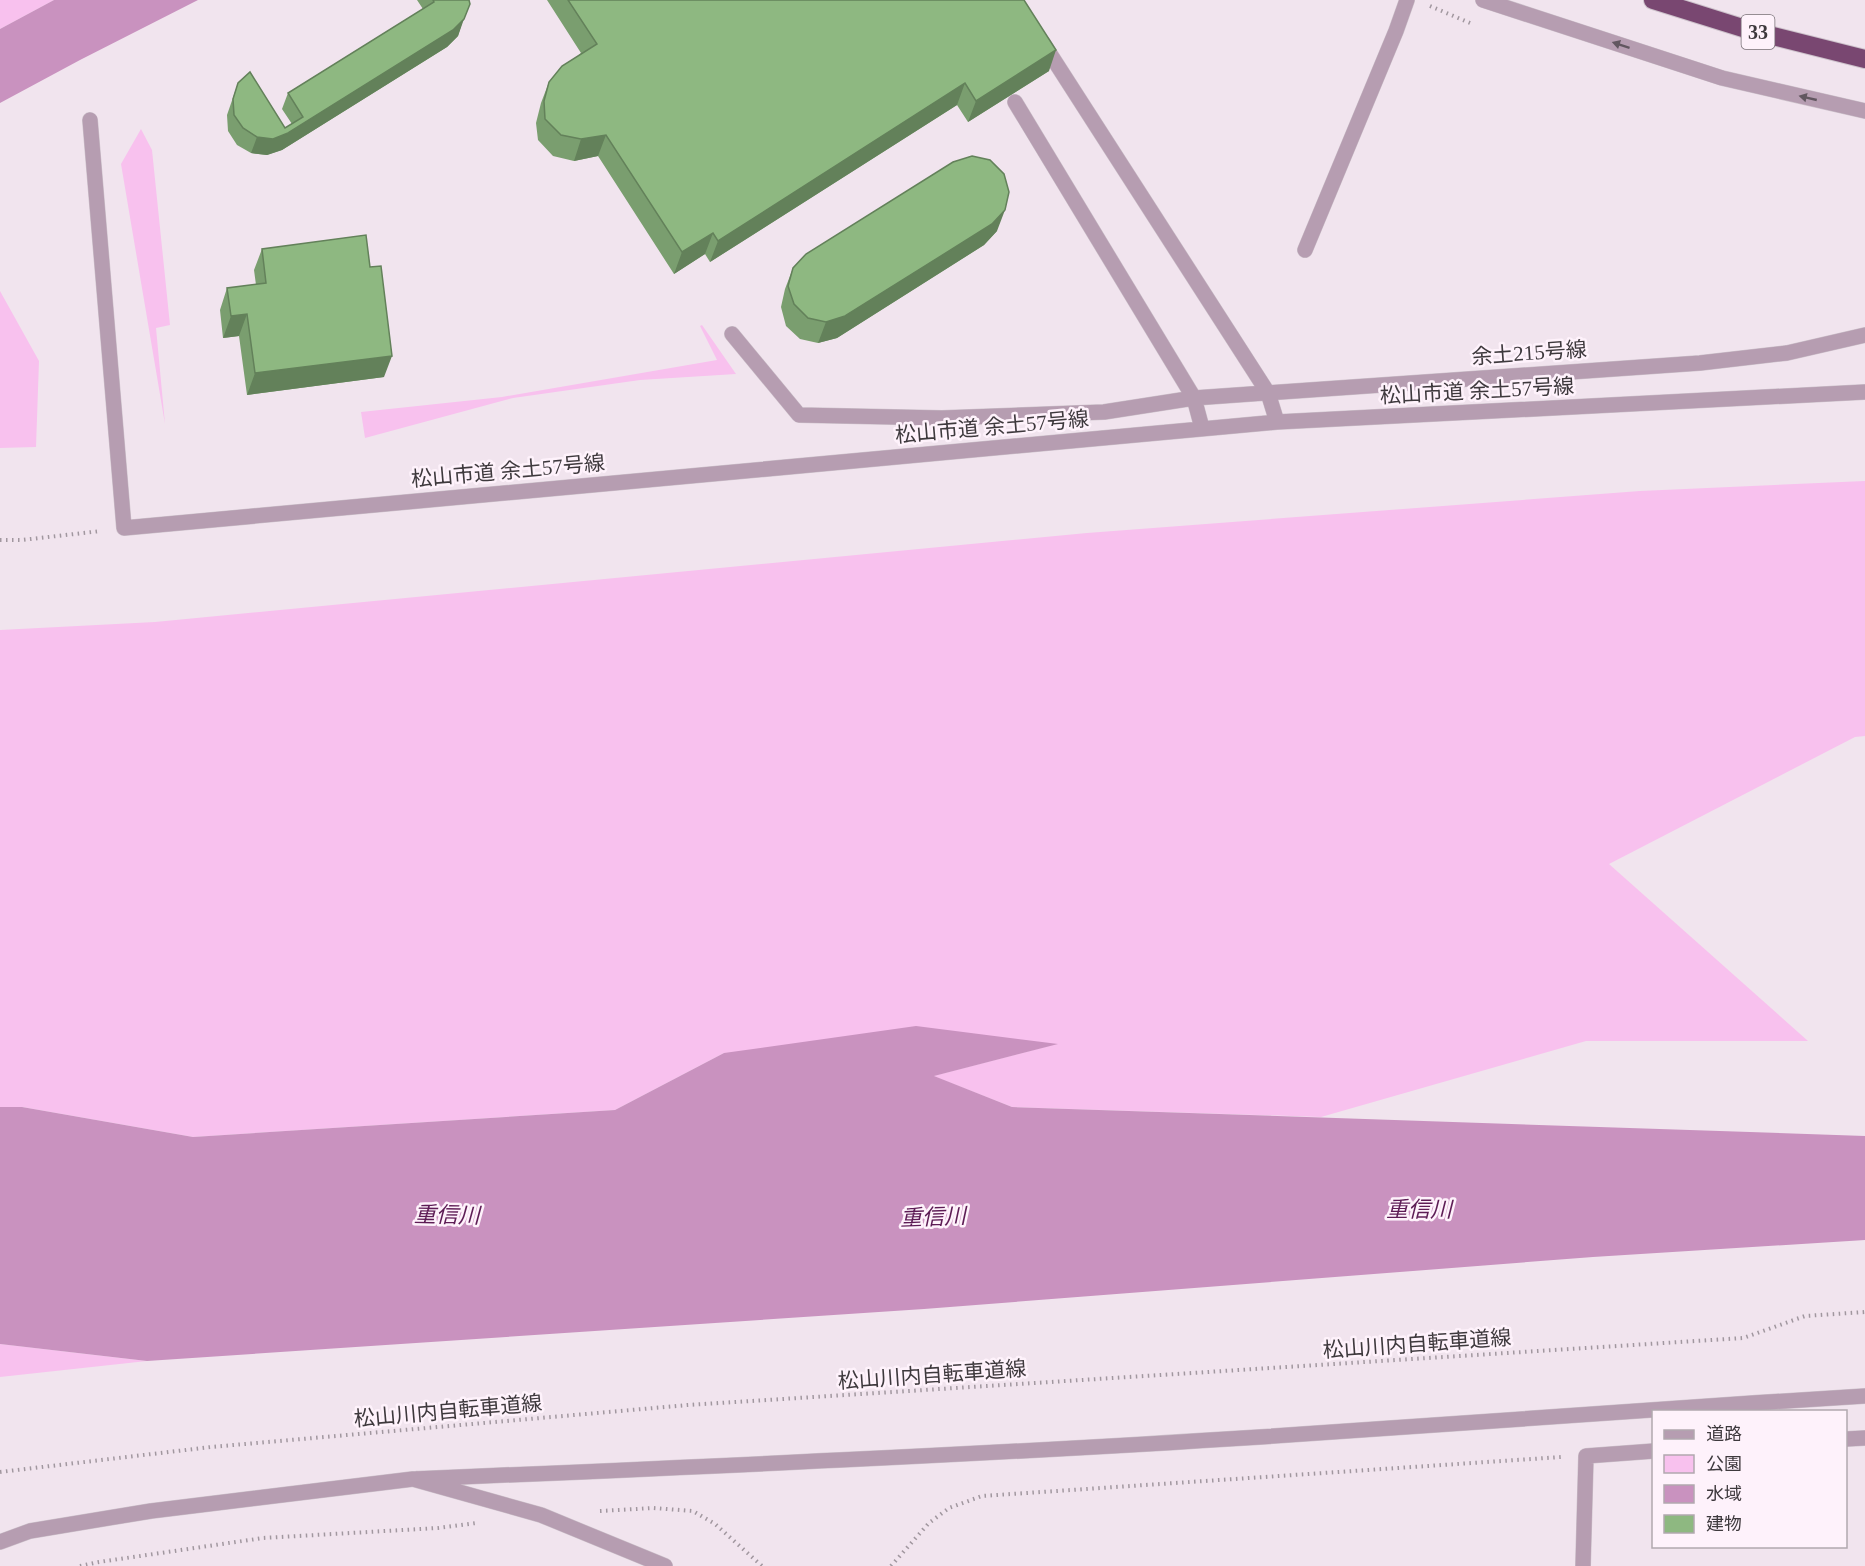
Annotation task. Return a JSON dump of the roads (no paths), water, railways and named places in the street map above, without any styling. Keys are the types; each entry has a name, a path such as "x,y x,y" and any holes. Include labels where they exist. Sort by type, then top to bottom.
{"highway":[{"name":"33","path":"1653,0 1749,30 1865,59"}],"street":[{"path":"1305,250 1407,0"},
{"path":"1483,0 1722,78 1865,111"},
{"path":"1035,30 1268,393 1277,422"},
{"path":"1015,102 1194,398 1202,428"},
{"name":"松山市道 余土57号線","path":"90,120 124,528 1277,422 1865,392"},
{"name":"余土215号線","path":"732,334 799,415 942,418 1104,412 1194,398 1700,363 1787,353 1865,335"},
{"path":"0,1542 30,1531 151,1511 412,1479 798,1462 1258,1437 1639,1409 1865,1396"},
{"path":"1847,1439 1865,1438"},
{"path":"1583,1566 1586,1456 1652,1451"},
{"path":"412,1479 541,1515 665,1566"}],"water":[{"path":"54,0 198,0 0,103 0,29"},
{"name":"重信川","path":"916,1026 1058,1044 934,1076 1012,1107 1865,1136 1865,1240 1593,1257 924,1309 147,1361 0,1344 0,1107 22,1107 193,1137 615,1110 724,1053"}]}
